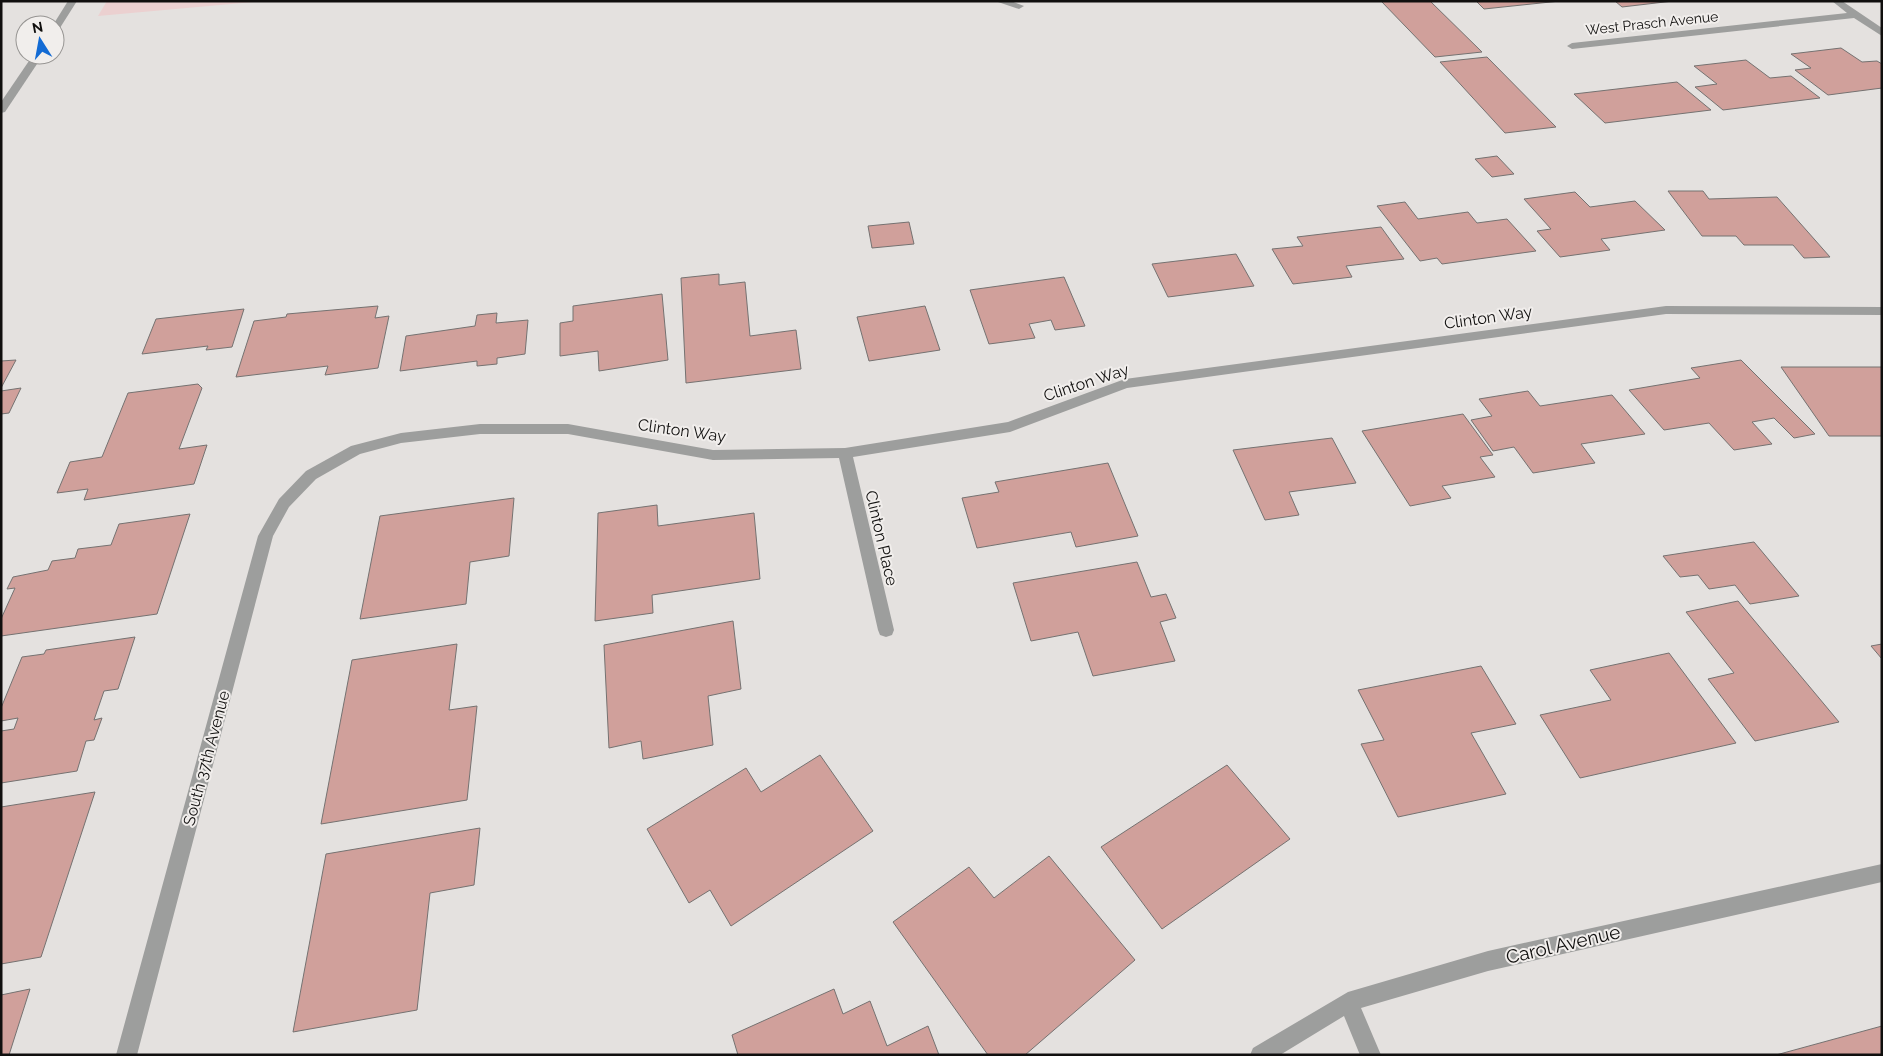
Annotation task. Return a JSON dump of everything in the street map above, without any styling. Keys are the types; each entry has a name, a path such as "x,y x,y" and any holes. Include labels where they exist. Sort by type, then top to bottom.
{"street":[{"path":"64,15 73,1"},
{"path":"1000,1 1019,6"},
{"path":"1836,1 1882,33"},
{"name":"West Prasch Avenue","path":"1572,46 1854,14"},
{"path":"1,110 31,65"},
{"name":"Clinton Way","path":"311,475 356,450 402,438 480,429 568,429 713,456 845,453 1010,427 1125,384 1626,315 1666,310 1882,311"},
{"name":"Clinton Place","path":"845,453 886,630"},
{"name":"South 37th Avenue","path":"126,1055 266,536 284,503 311,475"},
{"name":"Carol Avenue","path":"1260,1055 1348,1002 1488,961 1882,873"},
{"path":"1348,1002 1371,1055"}],"shaded area":[{"path":"107,1 265,1 98,16"}],"building":[{"path":"1381,1 1430,1 1482,52 1435,57"},
{"path":"1476,1 1560,1 1484,9"},
{"path":"1615,1 1673,1 1622,7"},
{"path":"1841,48 1862,62 1877,61 1882,64 1882,88 1828,95 1795,70 1811,68 1791,54"},
{"path":"1487,57 1556,127 1505,133 1440,62"},
{"path":"1746,60 1770,78 1791,76 1820,98 1723,110 1695,87 1717,84 1694,66"},
{"path":"1677,82 1711,110 1605,123 1574,94"},
{"path":"1497,156 1514,174 1492,177 1475,159"},
{"path":"1668,191 1703,191 1709,199 1777,197 1830,257 1804,258 1793,245 1744,245 1736,236 1702,236"},
{"path":"1575,192 1590,207 1635,201 1665,230 1601,239 1610,250 1560,257 1537,231 1551,229 1524,199"},
{"path":"1405,202 1418,219 1468,212 1477,223 1507,219 1536,251 1442,264 1437,258 1420,261 1377,206"},
{"path":"909,222 914,244 872,248 868,226"},
{"path":"1381,227 1404,259 1346,266 1352,277 1293,284 1272,249 1303,246 1297,237"},
{"path":"1236,254 1254,286 1168,297 1152,264"},
{"path":"719,274 719,285 745,282 750,336 796,330 801,369 686,383 681,278"},
{"path":"1064,277 1085,326 1055,330 1051,320 1029,324 1035,338 989,344 970,290"},
{"path":"662,294 668,360 599,371 598,351 560,356 560,323 573,321 573,306"},
{"path":"378,306 375,318 389,316 378,368 325,375 328,366 236,377 254,321 286,317 287,314"},
{"path":"925,306 940,350 869,361 857,317"},
{"path":"244,309 232,347 206,350 208,346 142,354 156,319"},
{"path":"497,313 496,323 528,320 525,354 497,358 497,364 477,366 477,361 400,371 406,336 475,326 477,315"},
{"path":"16,360 1,388 1,361"},
{"path":"1741,360 1815,434 1794,438 1774,418 1752,422 1772,444 1734,450 1709,423 1664,430 1629,390 1700,378 1691,368"},
{"path":"1781,367 1882,367 1882,436 1829,436"},
{"path":"198,384 202,388 179,449 207,445 194,484 84,500 88,489 57,493 70,462 102,457 128,393"},
{"path":"21,388 9,413 1,414 1,391"},
{"path":"1528,391 1540,406 1612,395 1645,434 1581,444 1595,463 1533,473 1514,447 1493,451 1471,420 1492,416 1479,399"},
{"path":"1463,414 1493,455 1480,457 1495,477 1442,486 1451,498 1410,506 1362,431"},
{"path":"1332,438 1356,483 1289,492 1299,515 1265,520 1233,450"},
{"path":"1108,463 1138,536 1076,547 1071,532 977,548 962,498 999,492 995,482"},
{"path":"514,498 509,556 470,562 466,604 360,619 380,516"},
{"path":"657,505 658,526 754,513 760,579 652,595 653,613 595,621 598,513"},
{"path":"190,514 157,614 1,636 1,619 15,588 7,589 13,577 48,570 52,561 75,558 78,549 111,545 119,524"},
{"path":"1754,542 1799,596 1750,604 1735,585 1709,589 1698,575 1680,577 1663,556"},
{"path":"1137,562 1151,597 1166,594 1176,618 1160,622 1175,661 1093,676 1078,632 1031,641 1013,583"},
{"path":"1738,601 1839,722 1755,741 1708,679 1734,673 1686,612"},
{"path":"733,621 741,689 708,696 713,745 643,759 641,741 609,748 604,645"},
{"path":"135,637 118,689 104,691 94,720 102,718 94,740 86,741 77,771 1,783 1,731 14,729 18,718 1,721 1,708 22,657 44,654 46,650"},
{"path":"457,644 449,710 477,706 467,800 321,824 352,660"},
{"path":"1882,644 1882,659 1871,646"},
{"path":"1669,653 1736,743 1580,778 1540,715 1611,700 1590,670"},
{"path":"1481,666 1516,724 1471,733 1506,794 1398,817 1361,744 1384,740 1358,690"},
{"path":"820,755 873,831 731,926 710,890 689,903 647,829 746,768 761,792"},
{"path":"1227,765 1290,839 1162,929 1101,847"},
{"path":"95,792 41,957 1,964 1,807"},
{"path":"480,828 474,885 430,893 417,1010 293,1032 326,854"},
{"path":"1049,856 1135,960 1025,1055 988,1055 893,922 969,867 994,898"},
{"path":"30,989 9,1055 1,1055 1,995"},
{"path":"834,989 843,1014 870,1001 887,1046 928,1026 939,1055 738,1055 732,1035"},
{"path":"1882,1026 1882,1055 1776,1055"}]}
